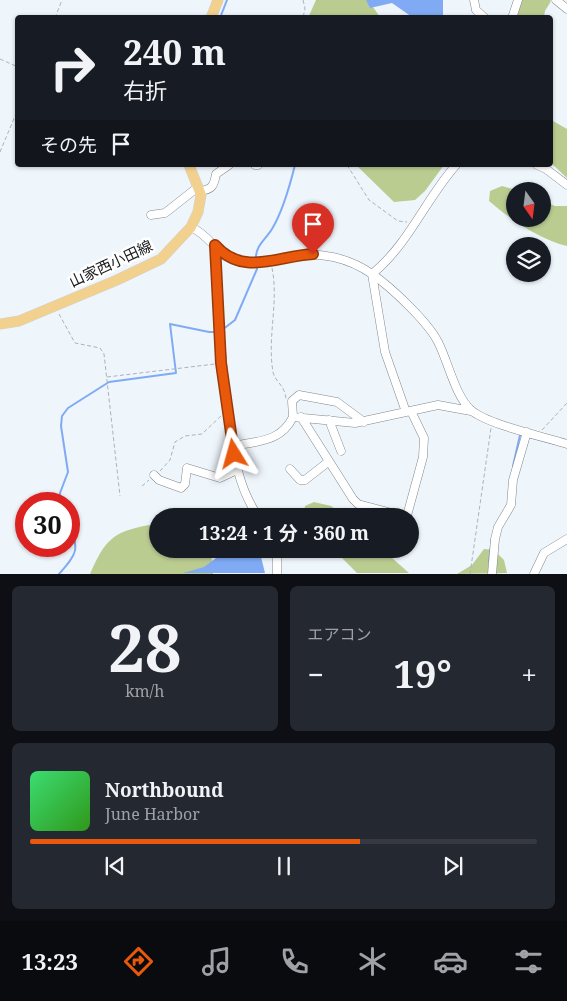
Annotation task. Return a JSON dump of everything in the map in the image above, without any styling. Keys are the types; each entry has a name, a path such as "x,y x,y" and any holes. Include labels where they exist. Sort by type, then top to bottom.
{"main road":[{"path":"212,15 218,0"},
{"name":"山家西小田線","path":"0,324 19,320 55,306 161,259 192,227 201,203 190,167"}],"street":[{"path":"474,0 476,10 481,15"},
{"path":"513,15 518,0"},
{"path":"556,0 567,9"},
{"path":"151,215 165,213 198,189 208,190 214,186 216,174 227,167"},
{"path":"372,274 393,255 417,222 442,181 454,167"},
{"path":"542,167 567,185"},
{"path":"192,227 202,232 225,256 236,261 248,263 305,254 320,254 347,262 372,274 427,325 438,341 462,398 471,410"},
{"path":"215,245 221,363 232,446 237,470 246,495 253,508"},
{"path":"364,422 346,407 321,397 299,394 292,401 295,415 358,504 404,516 423,456 424,438 408,412 385,352 372,274"},
{"path":"295,415 328,420 364,422 438,405 471,410 526,432 567,444"},
{"path":"232,446 276,436 289,426 295,415"},
{"path":"328,420 341,451"},
{"path":"492,574 494,539 512,501 513,480 526,432"},
{"path":"290,469 300,480 306,480 328,462"},
{"path":"154,475 159,480 182,488 185,484 187,468 220,478 237,470"},
{"path":"534,574 544,554 567,539"},
{"path":"277,558 277,574"}],"path":[{"path":"56,15 62,0"},
{"path":"303,0 305,8 304,15"},
{"path":"0,59 15,65"},
{"path":"0,152 15,115"},
{"path":"348,167 354,174 364,195 375,206 398,221 417,222"},
{"path":"269,261 275,285 270,332 273,373 285,389 295,415"},
{"path":"55,306 75,343 100,348 104,354 120,496"},
{"path":"106,377 221,363"},
{"path":"537,435 567,403"},
{"path":"142,486 170,460 175,442 179,439 202,434 218,418 228,413"},
{"path":"470,574 493,420"}],"green space":[{"path":"316,0 368,0 379,15 309,15"},
{"path":"522,0 551,1 544,15 517,15"},
{"path":"553,121 567,129 567,178 553,165"},
{"path":"358,167 443,167 425,191 415,200 394,202"},
{"path":"502,186 506,187 506,215 489,201 490,191"},
{"path":"551,204 567,206 567,246 551,241 551,237 542,237 526,228 551,228"},
{"path":"314,502 334,508 305,508 305,506"},
{"path":"149,525 149,558 211,558 213,574 90,574 100,553 111,539 136,528"},
{"path":"484,549 494,550 504,560 507,573 457,574 472,565"},
{"path":"342,558 392,558 409,573 357,573"}],"water":[{"path":"366,0 443,0 443,15 409,15 392,3 370,8"},
{"path":"216,558 261,558 265,573 183,573 204,567"}],"waterway":[{"path":"221,15 227,0"},
{"path":"256,259 259,246 272,229 280,214 294,167"},
{"path":"222,330 235,320 257,269 257,264"},
{"path":"60,492 68,472 61,426 62,416 68,408 109,382 176,373 170,324 218,332"},
{"path":"513,466 520,435 524,436"},
{"path":"529,437 555,444"},
{"path":"489,561 492,539"},
{"path":"59,574 72,557"}],"route":[{"path":"234,454 221,363 215,245 225,256 236,261 248,263 313,254"}]}
